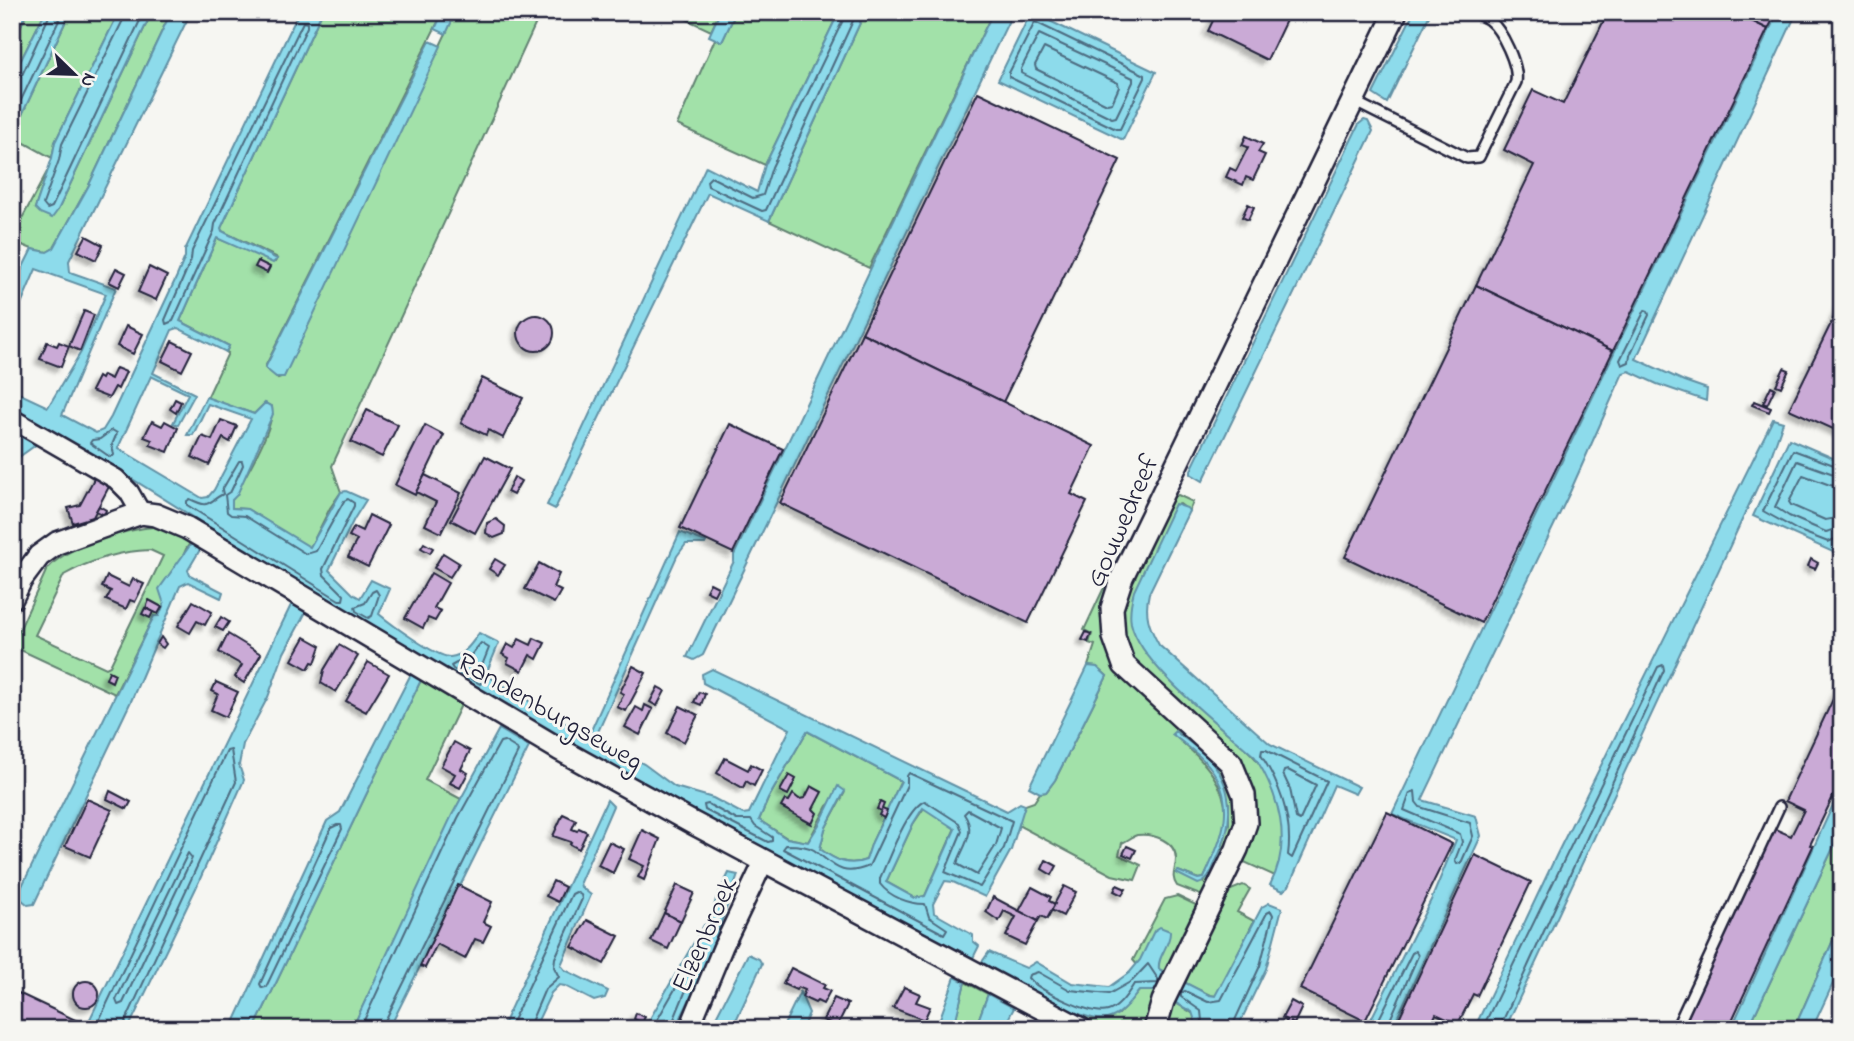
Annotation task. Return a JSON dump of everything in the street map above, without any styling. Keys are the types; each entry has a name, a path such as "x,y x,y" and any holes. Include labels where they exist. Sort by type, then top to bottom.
{"street":[{"name":"Gouwedreef","path":"1155,1029 1176,974 1237,849 1246,822 1244,795 1231,764 1124,666 1114,637 1112,608 1122,577 1396,12"},
{"path":"12,419 116,479 129,492 141,513 57,543 39,556 21,580 12,598"},
{"name":"Randenburgseweg","path":"141,513 156,515 187,528 559,749 1081,1029"},
{"name":"Elzenbroek","path":"689,1029 723,947 764,861"}],"lane":[{"path":"1353,101 1467,158 1479,158 1516,82 1517,68 1497,27 1474,12"},
{"path":"1676,1029 1779,807"}],"green space":[{"path":"27,12 45,12 12,78 12,45"},
{"path":"70,12 119,12 55,142 52,158 12,136"},
{"path":"152,12 171,12 89,185 54,248 47,252 12,241 48,170 35,208 58,210"},
{"path":"322,12 443,12 265,367 278,378 284,376 456,12 541,12 332,466 341,492 310,548 247,509 232,508 232,500 269,428 272,407 265,403 254,414 207,398 229,346 180,321 217,238 275,262 277,259 222,231 221,228"},
{"path":"671,12 720,12 711,31"},
{"path":"736,12 839,12 765,165 677,125 715,39 722,42"},
{"path":"865,12 993,12 869,268 769,221"},
{"path":"1178,495 1193,502 1189,511 1180,504 1175,505 1131,622 1211,718 1255,758 1271,784 1282,830 1280,862 1275,876 1242,861 1254,801 1133,661 1127,644 1123,626 1125,589 1169,498"},
{"path":"165,526 193,539 186,549 159,616 154,616 115,694 12,646 46,571 55,562 68,553 101,539","holes":["150,550 163,556 110,666 106,668 35,635 64,575 117,554"]},
{"path":"1122,549 1123,558 1104,617 1103,631 1109,653 1128,678 1211,755 1234,792 1238,812 1235,834 1209,893 1200,895 1177,886 1174,876 1175,853 1168,843 1156,837 1137,835 1122,843 1119,855 1141,865 1135,880 1112,875 1012,822 1025,805 1034,802 1040,793 1046,792 1055,780 1107,676 1097,667 1088,666 1095,645 1089,643 1092,634 1084,630","holes":["1173,734 1212,762 1229,803 1229,824 1204,883 1178,871 1199,879 1204,878 1224,833 1226,811 1219,785 1212,774"]},
{"path":"421,680 461,705 425,780 461,799 352,1029 254,1029"},
{"path":"807,731 901,781 866,860 853,863 842,861 820,849 825,829 845,792 827,806 808,842 787,838 759,820"},
{"path":"924,808 955,828 925,896 915,898 886,882 913,824"},
{"path":"1842,829 1842,920 1794,1029 1748,1029"},
{"path":"1243,885 1250,889 1237,912 1254,921 1216,996 1210,995 1182,982 1226,892"},
{"path":"1177,896 1198,906 1168,975 1143,972 1133,960 1165,899"},
{"path":"982,962 1061,1006 1119,1014 1139,991 1154,991 1159,994 1146,1029 1097,1029 980,967"},
{"path":"965,982 988,994 975,1029 953,1029"},
{"path":"1173,1001 1195,1015 1191,1029 1165,1029"}],"water":[{"path":"12,12 27,12 12,45"},
{"path":"45,12 70,12 12,136 12,78"},
{"path":"119,12 152,12 52,218 35,208 55,142"},
{"path":"171,12 191,12 69,261 70,272 116,288 62,415 96,433 103,430 111,417 177,276 185,250 299,12 322,12 221,228 222,231 277,259 273,263 217,238 180,321 229,346 226,352 178,328 172,330 153,373 195,394 178,425 173,423 188,394 151,376 118,448 202,498 208,497 251,419 208,404 193,435 187,435 206,397 254,414 265,403 272,407 273,414 237,495 232,500 232,508 247,509 310,547 341,492 346,491 366,500 329,570 360,598 371,580 390,589 379,614 443,656 459,654 479,633 499,643 488,669 490,677 589,735 680,532 706,542 686,544 677,556 597,734 605,744 644,764 675,787 713,798 743,814 749,813 790,729 703,683 702,674 712,669 1007,811 1020,803 1025,805 1011,850 985,897 945,881 933,904 934,913 973,935 973,941 979,946 973,958 689,810 479,694 360,623 113,467 12,408 12,390 48,407 81,352 106,294 36,269 12,325 12,289 32,249 47,252 54,248 89,185","holes":["807,731 901,781 866,860 853,863 842,861 820,849 825,829 845,791 838,786 808,842 786,838 759,820","923,808 955,829 925,896 915,898 886,882"]},
{"path":"443,12 456,12 446,34 435,29"},
{"path":"720,12 736,12 722,42 709,36"},
{"path":"839,12 865,12 769,221 708,193 555,509 547,505 706,166 757,192 765,165"},
{"path":"993,12 1013,12 703,655 694,660 687,657 734,561 734,555"},
{"path":"1031,12 1156,72 1123,140 998,80"},
{"path":"1414,12 1431,12 1387,103 1373,94"},
{"path":"1778,12 1797,12 1636,359 1707,389 1706,401 1629,371 1623,373 1570,492 1422,800 1476,816 1481,836 1392,1029 1366,1029 1432,898 1456,840 1392,814"},
{"path":"430,41 441,46 284,377 276,377 265,368"},
{"path":"1364,120 1368,121 1373,131 1203,481 1191,474 1191,470 1359,124"},
{"path":"1773,419 1783,422 1769,462 1505,1029 1474,1029 1557,854"},
{"path":"12,429 40,442 12,462"},
{"path":"1789,439 1842,462 1842,536 1835,553 1753,516"},
{"path":"1175,504 1189,511 1149,593 1147,607 1148,620 1159,645 1270,744 1359,787 1355,794 1334,785 1289,886 1283,891 1270,885 1281,852 1280,819 1271,787 1255,757 1165,676 1149,658 1131,623 1134,591"},
{"path":"191,544 201,548 188,570 190,575 223,592 221,598 188,582 180,586 132,699 34,904 28,905 21,899 21,888 154,616 159,616 164,604 159,589"},
{"path":"293,601 307,610 284,653 268,697 243,744 239,765 244,780 196,888 128,1029 89,1029 87,1025"},
{"path":"1088,666 1097,667 1107,676 1055,780 1046,792 1040,793 1029,787"},
{"path":"411,674 421,680 254,1029 231,1029 327,821 340,812"},
{"path":"499,729 529,747 389,1029 352,1029 452,815"},
{"path":"1175,731 1212,762 1225,785 1228,798 1228,823 1222,847 1210,874 1198,884 1176,873 1178,871 1198,879 1204,878 1221,836 1225,808 1223,794 1209,766 1172,734"},
{"path":"1842,785 1842,829 1748,1029 1731,1029"},
{"path":"607,800 613,806 580,882 581,887 591,895 561,965 565,970 608,991 605,998 594,1001 559,985 551,993 534,1029 501,1029"},
{"path":"729,873 738,875 702,972 675,1029 644,1029 704,925 710,923 716,899"},
{"path":"1269,903 1282,908 1266,969 1237,1029 1191,1029 1195,1021 1192,1012 1154,991 1139,991 1117,1015 1107,1019 1095,1019 1044,998 982,962 989,952 1026,968 1036,962 1072,983 1109,987 1130,972 1140,960 1154,931 1160,927 1170,931 1170,936 1159,969 1215,996 1262,907"},
{"path":"1842,920 1842,964 1812,1029 1794,1029"},
{"path":"748,954 759,959 762,964 732,1029 713,1029 716,1017"},
{"path":"955,977 965,982 954,1027 936,1029"},
{"path":"800,992 809,1013 802,1029 782,1029"},
{"path":"988,994 1014,1008 1003,1029 975,1029"}],"building":[{"path":"1217,12 1290,12 1267,60 1208,31"},
{"path":"1608,12 1733,12 1768,29 1613,351 1476,285 1534,165 1504,150 1533,90 1563,104"},
{"path":"1733,12 1777,12 1768,29"},
{"path":"978,92 1120,160 1003,402 862,333"},
{"path":"1246,136 1263,144 1258,152 1265,155 1253,180 1246,177 1243,185 1226,177 1230,168 1236,171 1248,147 1242,145"},
{"path":"1248,204 1254,207 1248,220 1242,217"},
{"path":"86,236 103,245 96,260 78,251"},
{"path":"258,261 270,267 267,273 255,267"},
{"path":"149,267 167,276 156,300 138,292"},
{"path":"116,268 126,273 119,287 109,282"},
{"path":"1476,285 1613,351 1481,623 1345,557"},
{"path":"1842,301 1842,433 1789,409"},
{"path":"84,311 94,315 80,351 69,346"},
{"path":"536,315 549,320 554,333 549,346 536,351 523,346 518,333 523,320"},
{"path":"126,326 143,334 133,354 117,346"},
{"path":"862,333 1094,446 1071,494 1087,502 1028,623 780,503"},
{"path":"172,341 192,351 182,371 162,361"},
{"path":"47,342 57,346 59,342 69,346 61,367 40,359"},
{"path":"116,368 126,372 118,389 115,387 109,398 91,391 98,377 101,379 103,375 111,379"},
{"path":"1784,368 1789,370 1781,387 1776,385"},
{"path":"482,378 523,398 503,438 488,430 486,435 461,423"},
{"path":"1771,386 1775,388 1767,405 1763,403"},
{"path":"175,399 181,402 176,413 170,409"},
{"path":"1754,401 1771,408 1769,412 1752,405"},
{"path":"367,410 398,425 382,457 351,442"},
{"path":"221,420 237,426 230,442 223,438 209,465 192,457 202,436 212,440"},
{"path":"152,421 162,426 165,421 178,428 168,452 150,445 152,440 144,437"},
{"path":"730,424 783,449 733,553 680,528"},
{"path":"425,425 444,435 415,495 395,485"},
{"path":"485,456 510,469 475,533 451,520"},
{"path":"97,473 112,481 93,517 73,523 68,508 80,505"},
{"path":"425,475 461,493 441,533 425,525 436,502 416,492"},
{"path":"514,477 521,481 513,495 507,492"},
{"path":"99,506 106,510 104,515 96,511"},
{"path":"369,515 389,525 368,567 348,557 357,540 349,536 354,527 362,531"},
{"path":"496,519 505,526 504,534 494,538 486,533 487,523"},
{"path":"424,543 433,548 430,553 421,548"},
{"path":"443,553 459,563 450,577 434,568"},
{"path":"495,559 505,565 498,575 489,569"},
{"path":"1811,559 1818,563 1815,569 1808,566"},
{"path":"539,563 559,574 553,587 561,591 554,603 525,589"},
{"path":"431,573 448,583 434,608 441,611 435,621 428,618 423,628 405,618"},
{"path":"107,576 129,587 133,579 144,584 135,602 130,600 126,609 106,600 111,591 102,587"},
{"path":"710,583 718,587 714,595 706,591"},
{"path":"149,600 162,607 158,614 146,608"},
{"path":"193,601 212,612 205,625 197,621 190,633 178,626"},
{"path":"145,608 153,612 150,618 142,614"},
{"path":"221,617 229,622 223,631 215,627"},
{"path":"1086,632 1091,634 1088,642 1082,640"},
{"path":"228,634 261,654 244,683 235,677 242,665 219,652"},
{"path":"161,637 166,644 163,648 157,644"},
{"path":"305,637 321,646 315,663 312,662 308,669 292,660"},
{"path":"534,638 545,643 537,659 530,655 522,671 507,663 509,658 502,654 507,644 514,648 519,639 531,645"},
{"path":"339,645 358,656 336,692 321,683 324,670"},
{"path":"368,662 389,674 366,712 346,701"},
{"path":"633,666 646,673 626,711 617,707 624,694 620,692"},
{"path":"109,671 115,674 112,682 106,679"},
{"path":"1842,680 1842,778 1810,845 1813,846 1728,1029 1680,1029 1773,828 1791,836 1804,810 1785,801"},
{"path":"216,682 238,692 226,717 211,710 218,694 212,691"},
{"path":"658,687 665,691 657,706 650,702"},
{"path":"699,692 705,694 701,705 694,702"},
{"path":"645,705 653,709 640,735 625,727 636,707 643,711"},
{"path":"680,706 698,715 684,742 667,733"},
{"path":"454,742 470,751 461,769 468,773 460,788 450,783 455,774 441,766"},
{"path":"725,758 748,770 751,764 762,770 754,786 746,781 743,788 717,773"},
{"path":"789,775 796,779 788,795 780,791"},
{"path":"811,786 822,792 813,809 817,813 812,824 781,807 793,794 799,799 805,798"},
{"path":"110,791 131,802 127,809 107,799"},
{"path":"87,799 112,810 90,857 65,846"},
{"path":"880,802 884,804 882,809 887,811 884,818 879,815 881,811 877,809"},
{"path":"1387,812 1452,844 1365,1021 1300,989"},
{"path":"563,814 576,820 572,829 577,831 579,828 587,832 579,849 570,844 571,842 553,836"},
{"path":"642,830 660,839 644,880 638,877 644,866 629,859"},
{"path":"609,842 624,849 613,873 598,865"},
{"path":"1127,846 1136,850 1132,858 1123,854"},
{"path":"1475,855 1531,882 1477,996 1473,994 1458,1024 1436,1014 1429,1029 1394,1029"},
{"path":"1046,860 1057,866 1052,875 1042,869"},
{"path":"553,881 565,887 558,902 546,896"},
{"path":"458,885 492,902 483,922 491,926 483,942 475,939 465,959 437,944 425,968 420,966"},
{"path":"677,885 694,893 681,921 664,913"},
{"path":"1117,885 1126,889 1122,895 1114,891"},
{"path":"1064,886 1076,892 1063,916 1051,910"},
{"path":"1032,887 1051,897 1049,901 1055,904 1047,919 1041,916 1038,921 1019,911"},
{"path":"993,897 1038,921 1025,945 1006,936 1016,917 1004,911 999,921 986,912"},
{"path":"664,913 681,921 668,949 651,941"},
{"path":"587,920 619,936 604,964 572,947"},
{"path":"791,968 825,985 823,988 830,991 823,1004 802,997 805,990 798,987 796,990 783,984"},
{"path":"86,981 96,984 99,994 96,1004 86,1007 76,1004 73,994 76,984"},
{"path":"904,987 920,994 916,1002 930,1007 924,1020 893,1008"},
{"path":"12,990 86,1025 84,1029 12,1029"},
{"path":"834,998 848,1004 837,1026 823,1020"},
{"path":"1291,1001 1302,1007 1294,1024 1291,1022 1288,1029 1283,1029 1287,1020 1282,1018"},
{"path":"636,1013 645,1017 642,1023 634,1019"}]}
